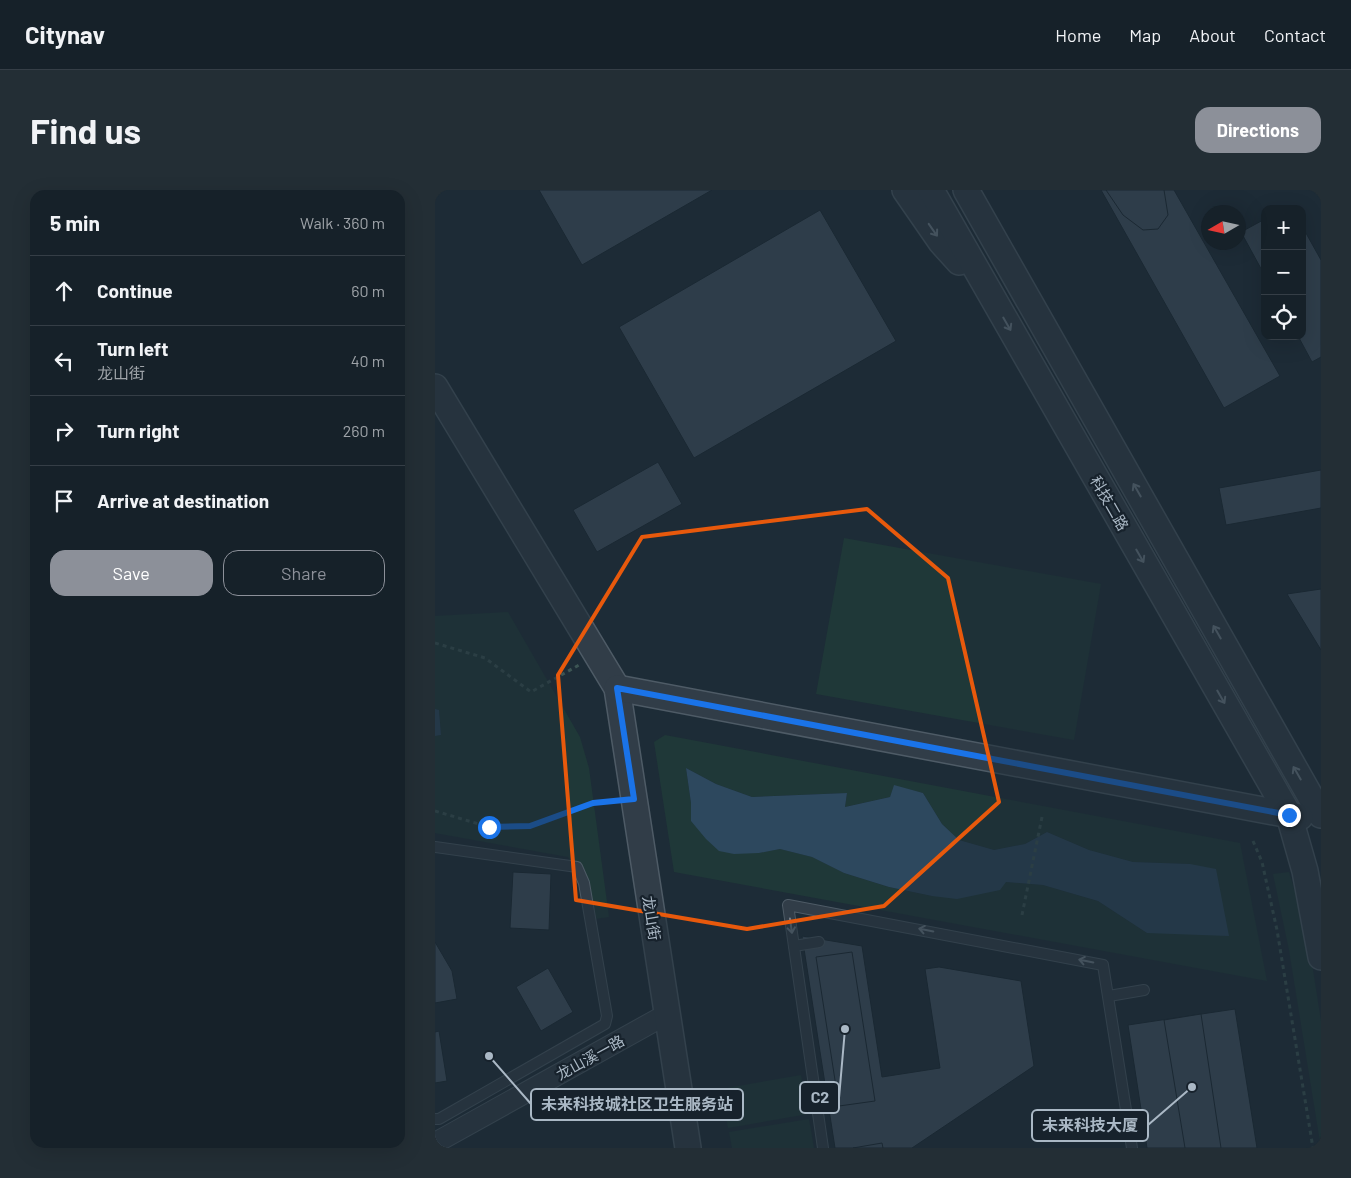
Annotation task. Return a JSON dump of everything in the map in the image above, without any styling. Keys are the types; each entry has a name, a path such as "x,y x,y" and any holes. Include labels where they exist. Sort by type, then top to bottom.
{"street":[{"path":"905,190 941,242 991,296"},
{"name":"科技二路","path":"931,190 1289,815 1305,871 1321,957"},
{"name":"科技二路","path":"966,190 1321,816"},
{"path":"983,190 1017,280"},
{"path":"435,387 617,688 1321,820"},
{"name":"龙山街","path":"617,688 688,1148"},
{"name":"龙山溪一路","path":"435,1143 667,1014"}],"lane":[{"path":"435,847 577,867 584,883 607,1016 605,1024 439,1119 435,1119"},
{"path":"823,1148 788,905 1103,965 1131,1148"},
{"path":"794,946 819,942"},
{"path":"1109,996 1144,990"}],"path":[{"path":"435,643 485,658 531,692 597,655"},
{"path":"435,811 489,827 530,826 593,803 634,799"},
{"path":"1022,916 1042,817"},
{"path":"1253,841 1262,862 1277,930 1313,1148"}],"highlighted area":[{"path":"867,509 948,578 999,802 884,906 747,929 576,900 558,675 642,537"}],"green space":[{"path":"844,538 1101,584 1074,740 816,694"},
{"path":"508,612 580,737 589,768 609,917 587,920 580,876 568,857 435,833 435,736 441,735 439,710 435,709 435,616"},
{"path":"665,735 1240,843 1267,981 674,872 654,742","holes":["686,768 716,784 752,797 847,793 845,807 890,797 894,786 923,793 942,824 959,840 994,850 1025,844 1047,832 1089,850 1133,862 1190,864 1147,933 1098,901 1043,885 1006,882 932,896 889,887 844,873 812,857 780,849 758,853 691,821 691,803"]},
{"path":"1289,872 1307,932 1321,1021 1321,1148 1289,950 1273,874"},
{"path":"801,1075 808,1114 728,1128 721,1089"},
{"path":"809,1119 814,1148 732,1148 729,1132"}],"water":[{"path":"435,709 439,710 441,735 435,736"},
{"path":"686,768 716,784 752,797 847,793 845,807 890,797 894,785 923,793 942,824 959,840 994,850 1025,844 1047,832 1089,850 1133,862 1190,864 1216,869 1229,936 1147,933 1098,901 1043,885 1006,882 1000,890 957,899 889,887 844,873 812,857 780,849 759,853 734,854 719,851 691,821 691,803"}],"building":[{"path":"539,190 712,190 582,265"},
{"path":"1101,190 1174,190 1201,237 1201,250 1208,250 1280,376 1224,408"},
{"path":"1106,190 1164,190 1168,215 1158,229 1143,230 1123,215"},
{"path":"820,210 896,341 694,458 619,327"},
{"path":"1261,221 1261,269 1246,241 1246,229"},
{"path":"1306,233 1321,260 1321,357 1312,362 1300,340 1306,340"},
{"path":"658,462 682,504 597,552 573,510"},
{"path":"1321,470 1321,508 1226,525 1219,488"},
{"path":"1321,589 1321,650 1287,594"},
{"path":"513,872 551,874 549,930 510,928"},
{"path":"802,936 862,946 882,1077 940,1068 925,969 939,967 1021,981 1034,1066 912,1148 835,1148"},
{"path":"435,942 452,971 457,999 435,1003"},
{"path":"852,952 875,1101 839,1106 816,957"},
{"path":"548,968 573,1012 541,1031 516,987"},
{"path":"1235,1009 1257,1148 1147,1148 1128,1025"},
{"path":"1201,1014 1221,1148 1185,1148 1164,1020"},
{"path":"439,1031 447,1081 435,1083 435,1032"},
{"path":"882,1143 883,1148 853,1148"}],"place":[{"name":"C2","path":"845,1029"},
{"name":"未来科技城社区卫生服务站","path":"489,1056"},
{"name":"未来科技大厦","path":"1192,1087"}],"route":[{"path":"489,827 530,826 593,803 634,799 617,688 1289,815"}]}
